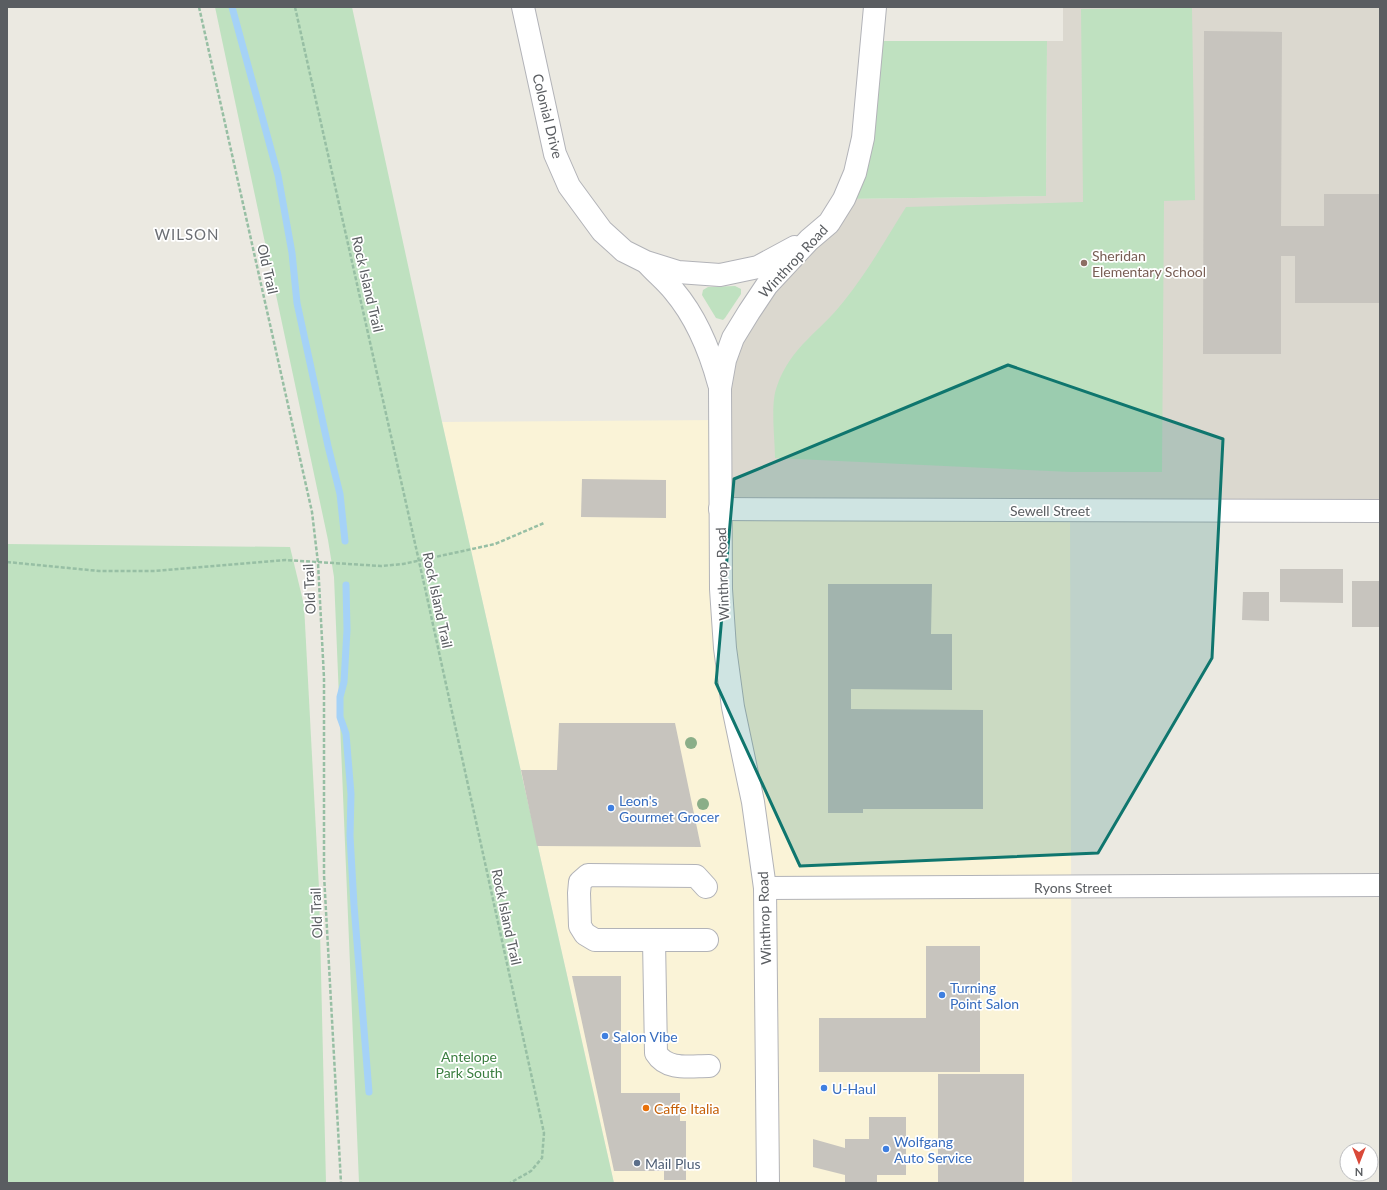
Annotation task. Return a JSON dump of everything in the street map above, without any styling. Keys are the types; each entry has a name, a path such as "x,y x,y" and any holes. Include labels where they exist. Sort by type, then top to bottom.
{"street":[{"name":"Colonial Drive","path":"523,7 555,154 569,186 602,232 624,251 646,262 678,272 720,275 758,267 809,240"},
{"name":"Winthrop Road","path":"768,1183 765,888 753,802 727,674 721,589 720,388 725,360 733,338 767,285 809,240 829,223 844,199 855,173 863,138 876,7"},
{"name":"Colonial Drive","path":"646,262 674,290 691,314 713,361 720,388"},
{"name":"Sewell Street","path":"720,509 1380,511"},
{"path":"706,887 696,876 588,875 580,882 578,892 580,926 584,934 595,940 707,940"},
{"name":"Ryons Street","path":"765,888 1380,885"},
{"path":"654,940 656,1053 661,1061 669,1065 709,1066"}],"path":[{"name":"Old Trail","path":"199,7 312,512 318,563 324,678 324,875 341,1183"},
{"name":"Rock Island Trail","path":"295,7 419,560 544,1133 542,1158 531,1171 510,1183"},
{"path":"7,562 43,567 99,571 155,571 286,560 380,566 403,564 495,544 544,523"}],"highlighted area":[{"path":"1008,365 1223,439 1212,658 1098,853 800,866 716,683 734,479"}],"shaded area":[{"name":"Sheridan Elementary School","path":"1063,7 1380,7 1380,511 720,509 725,360 844,199 1046,196 1047,41 1063,41"},
{"path":"719,420 1070,510 1072,1183 614,1183 442,422"}],"green space":[{"name":"Antelope Park South","path":"215,7 352,7 442,422 614,1183 359,1183 334,577 328,540"},
{"path":"1192,8 1195,200 1164,201 1162,472 1071,472 775,458 773,421 774,402 777,386 783,372 798,350 835,312 853,290 906,207 1083,202 1081,9"},
{"path":"872,41 1047,41 1046,196 844,199"},
{"path":"735,286 741,289 741,294 723,320 716,318 702,295 703,290 708,287"},
{"path":"7,544 290,547 304,605 319,888 326,1183 7,1183"}],"building":[{"name":"Sheridan Elementary School","path":"1204,31 1282,32 1281,226 1324,226 1324,194 1380,194 1380,303 1295,303 1295,256 1281,256 1281,354 1203,354"},
{"path":"582,479 666,480 666,518 581,517"},
{"path":"1280,569 1343,569 1343,603 1280,602"},
{"path":"1352,581 1380,581 1380,627 1352,627"},
{"path":"828,584 932,584 931,634 952,634 952,690 851,689 851,709 983,710 983,809 863,809 863,813 828,813"},
{"path":"1243,592 1269,592 1269,621 1242,620"},
{"name":"Leon's Gourmet Grocer","path":"559,723 675,723 701,847 537,846 521,770 557,770"},
{"path":"926,946 980,946 980,1072 819,1072 819,1018 926,1018"},
{"path":"572,976 621,976 621,1093 680,1093 680,1121 686,1121 686,1180 664,1180 664,1171 614,1171"},
{"path":"938,1074 1024,1074 1024,1183 938,1183"},
{"path":"869,1117 906,1117 906,1175 877,1175 877,1183 845,1183 845,1175 813,1167 813,1139 845,1148 845,1139 869,1139"}],"waterway":[{"path":"232,7 278,175 292,253 297,303 340,494 345,541"},
{"path":"346,585 347,630 344,682 340,697 340,717 346,734 351,794 350,836 354,905 369,1092"}],"place":[{"name":"Sheridan Elementary School","path":"1084,263"},
{"name":"Leon's Gourmet Grocer","path":"611,808"},
{"name":"Turning Point Salon","path":"942,995"},
{"name":"Salon Vibe","path":"605,1036"},
{"name":"U-Haul","path":"824,1088"},
{"name":"Caffe Italia","path":"646,1108"},
{"name":"Wolfgang Auto Service","path":"886,1149"},
{"name":"Mail Plus","path":"637,1163"}],"district":[{"name":"WILSON","path":"187,234"}]}
